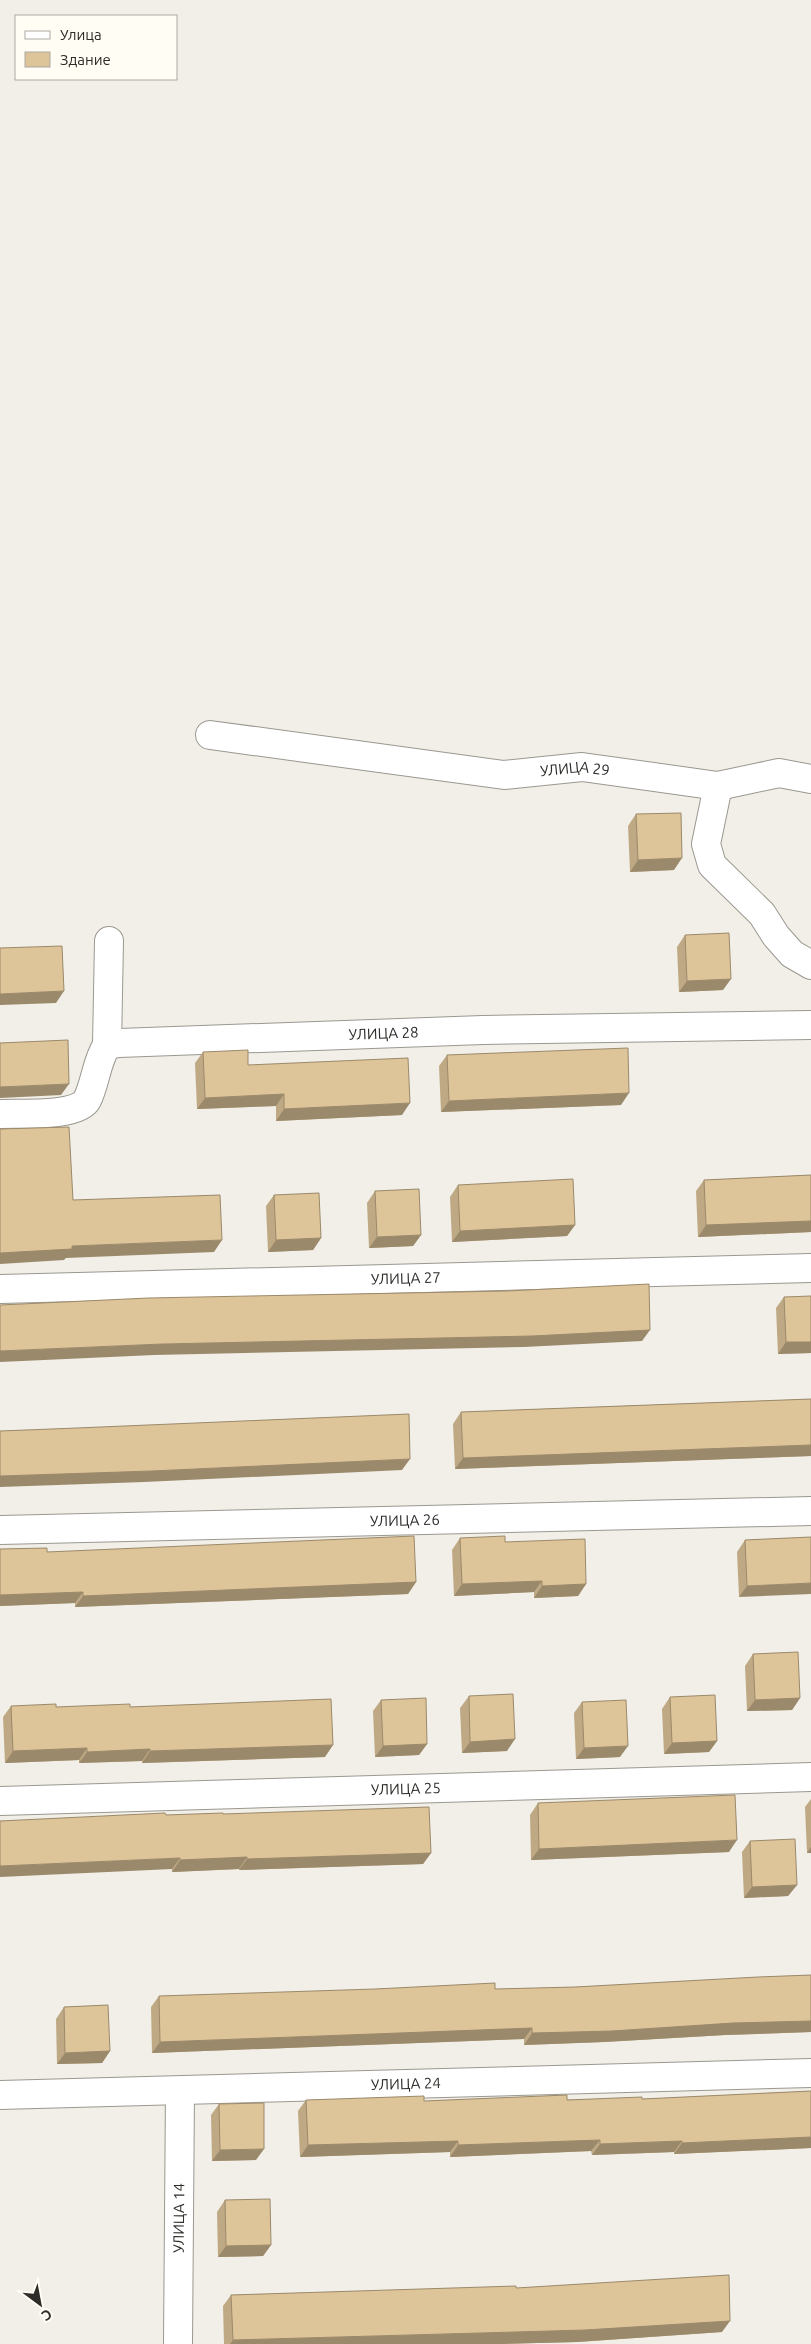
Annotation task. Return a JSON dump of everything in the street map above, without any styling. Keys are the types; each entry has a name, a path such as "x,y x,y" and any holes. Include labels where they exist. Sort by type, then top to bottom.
{"street":[{"name":"УЛИЦА 29","path":"210,735 504,775 582,767 718,786"},
{"path":"811,779 779,772 718,786 706,844 712,865 762,914 776,936 792,954 811,965"},
{"path":"0,1114 75,1110 86,1102 101,1055 107,1045 109,941"},
{"name":"УЛИЦА 28","path":"107,1045 119,1043 483,1030 811,1025"},
{"name":"УЛИЦА 27","path":"0,1289 811,1268"},
{"name":"УЛИЦА 26","path":"0,1530 811,1511"},
{"name":"УЛИЦА 25","path":"0,1801 811,1777"},
{"name":"УЛИЦА 24","path":"0,2095 811,2073"},
{"name":"УЛИЦА 14","path":"178,2344 180,2091"}],"building":[{"path":"681,813 682,858 638,860 636,814"},
{"path":"729,933 731,979 687,981 685,935"},
{"path":"62,946 64,991 0,994 0,948"},
{"path":"68,1040 69,1084 0,1087 0,1043"},
{"path":"628,1048 629,1093 449,1101 447,1055"},
{"path":"248,1050 248,1065 408,1058 410,1103 284,1109 284,1094 205,1098 203,1052"},
{"path":"69,1127 73,1200 220,1195 222,1240 72,1246 72,1249 0,1253 0,1129"},
{"path":"811,1175 811,1221 706,1225 704,1180"},
{"path":"573,1179 575,1225 460,1231 458,1185"},
{"path":"419,1189 421,1235 377,1237 375,1191"},
{"path":"319,1193 321,1238 276,1240 274,1195"},
{"path":"649,1284 650,1330 532,1336 162,1344 0,1351 0,1305 148,1298 507,1291"},
{"path":"811,1296 811,1342 786,1342 784,1297"},
{"path":"811,1399 811,1445 463,1458 461,1412"},
{"path":"409,1414 410,1459 0,1476 0,1431"},
{"path":"414,1536 416,1582 83,1596 83,1592 0,1595 0,1549 47,1548 47,1552"},
{"path":"505,1536 505,1542 585,1539 586,1584 542,1586 542,1581 462,1584 460,1538"},
{"path":"811,1537 811,1583 747,1586 745,1540"},
{"path":"798,1652 800,1698 755,1700 753,1654"},
{"path":"513,1694 515,1739 470,1742 469,1696"},
{"path":"715,1695 717,1741 672,1743 670,1697"},
{"path":"426,1698 427,1744 383,1746 381,1700"},
{"path":"331,1699 333,1745 150,1751 150,1749 87,1752 87,1748 13,1751 11,1706 56,1704 56,1707 130,1704 130,1707"},
{"path":"626,1700 628,1746 584,1748 582,1702"},
{"path":"735,1795 737,1840 539,1849 538,1803"},
{"path":"429,1807 431,1853 247,1859 247,1857 180,1860 180,1858 0,1866 0,1821 165,1813 166,1815 223,1814"},
{"path":"795,1839 797,1885 752,1887 750,1841"},
{"path":"811,1975 811,2021 733,2023 612,2031 532,2033 532,2028 160,2042 159,1996 495,1983 495,1989 575,1987"},
{"path":"108,2005 110,2051 65,2053 64,2007"},
{"path":"811,2091 811,2137 682,2143 682,2141 600,2144 600,2140 458,2145 458,2141 308,2145 306,2100 424,2096 424,2101 567,2095 567,2100 642,2097 642,2099"},
{"path":"264,2103 264,2149 220,2150 219,2104"},
{"path":"270,2199 271,2245 226,2246 225,2200"},
{"path":"729,2275 730,2321 585,2330 233,2340 231,2295 516,2286 516,2288"}]}
